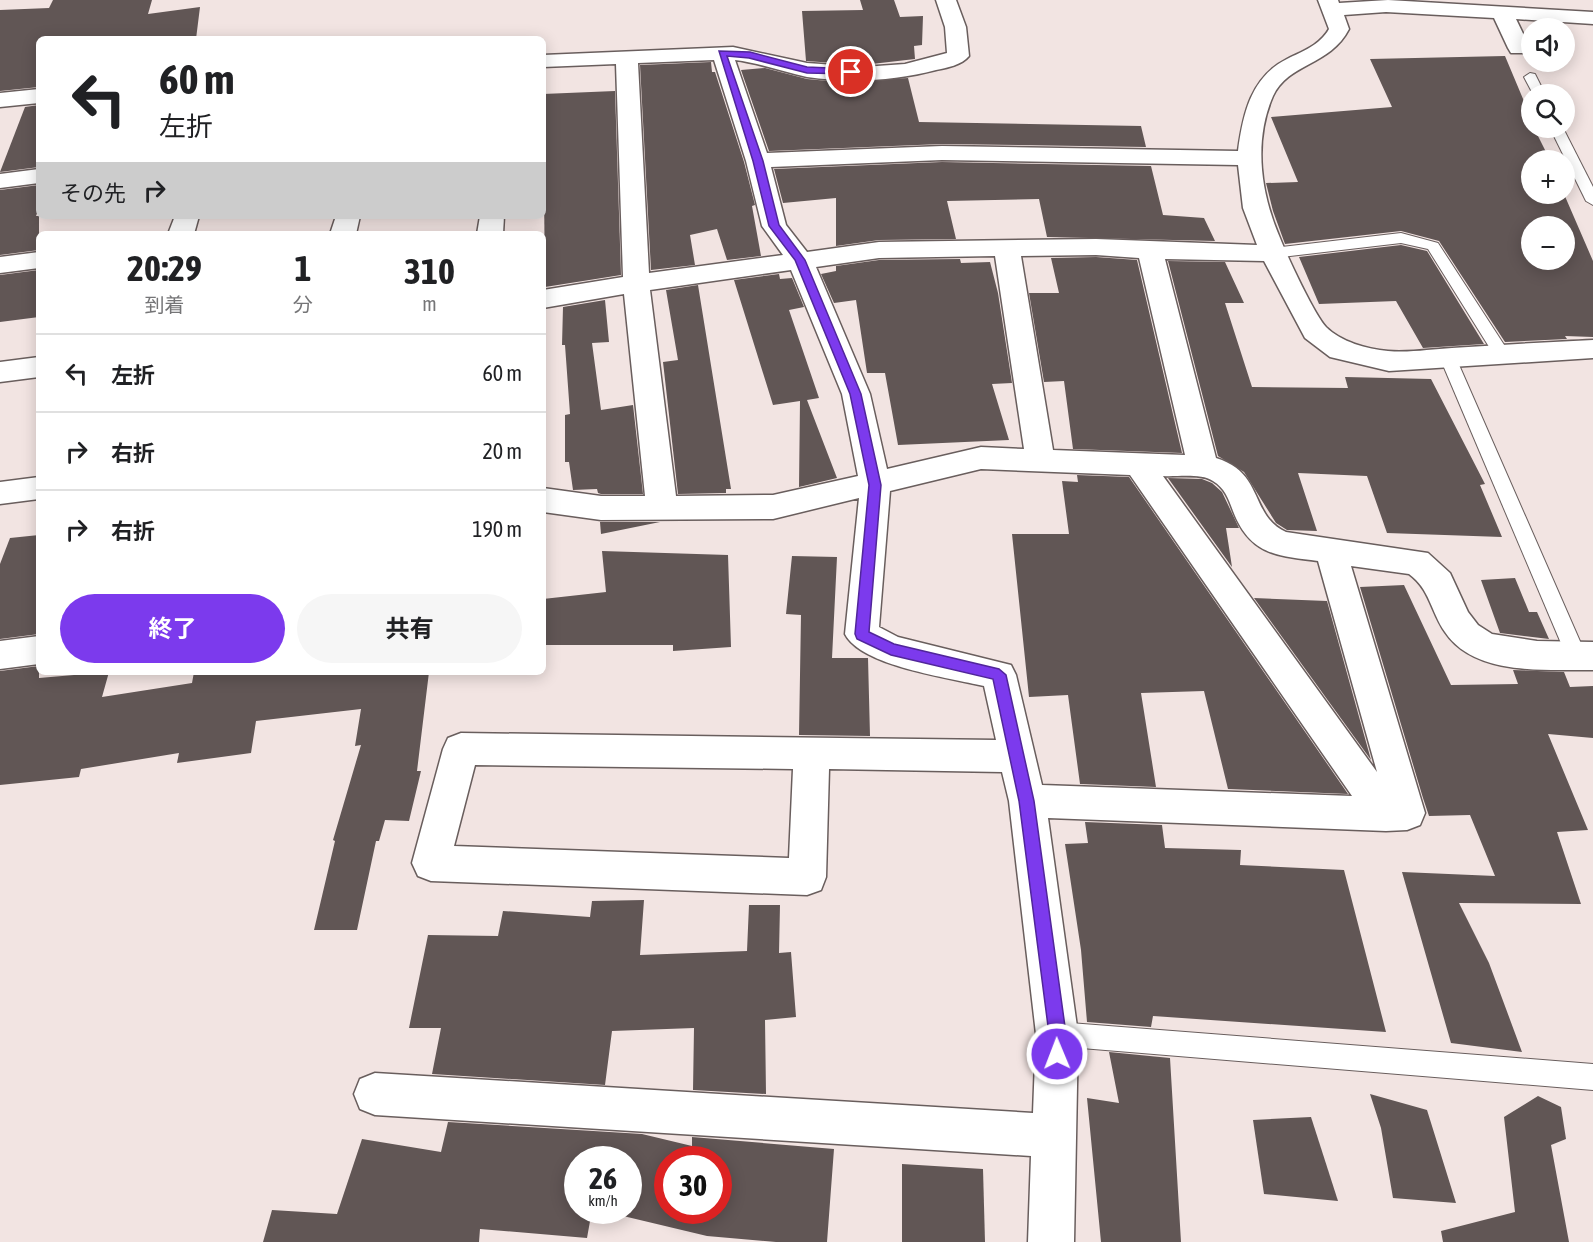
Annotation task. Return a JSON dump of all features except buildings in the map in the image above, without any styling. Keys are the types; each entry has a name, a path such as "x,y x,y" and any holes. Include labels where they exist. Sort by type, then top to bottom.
{"street":[{"path":"546,61 722,53 750,55 807,70 831,72 890,70 945,62 958,56 952,12 946,0"},
{"path":"1593,18 1331,5 1339,28 1335,40 1322,52 1286,68 1272,79 1254,123 1249,158 1254,208 1273,253 1315,332 1340,350 1389,361 1593,349"},
{"path":"1502,12 1519,48"},
{"path":"722,53 758,161 774,226 800,260 855,394 875,485 862,634 891,649 999,675 1027,801 1058,1034 1051,1242"},
{"path":"627,57 636,283 662,507"},
{"path":"0,100 36,96"},
{"path":"758,161 837,154 954,152 1249,158"},
{"path":"0,181 36,177"},
{"path":"546,298 636,283 879,250 1096,247 1150,251 1273,253"},
{"path":"1007,249 1040,459"},
{"path":"1150,251 1203,466"},
{"path":"0,265 36,260"},
{"path":"0,372 36,367"},
{"path":"546,500 601,508 773,507 981,459 1040,459 1203,466 1225,471 1236,480 1255,528 1266,539 1281,544 1417,562 1429,569 1440,580 1456,623 1473,642 1500,652 1585,655"},
{"path":"1138,464 1386,814"},
{"path":"0,493 36,488"},
{"path":"1027,801 1407,813 1331,550"},
{"path":"0,656 36,650"},
{"path":"812,753 807,877 431,863 461,749 812,753 1017,756"},
{"path":"375,1094 1055,1136"}],"lane":[{"path":"1530,77 1534,84"},
{"path":"1561,138 1593,201"},
{"path":"1273,253 1401,238 1433,246 1502,354"},
{"path":"1448,358 1585,655"},
{"path":"1058,1034 1593,1077"}],"route":[{"path":"851,72 807,70 735,52 722,53 758,161 774,226 800,260 855,394 875,485 862,634 891,649 999,675 1027,801 1058,1034 1057,1054"}]}
